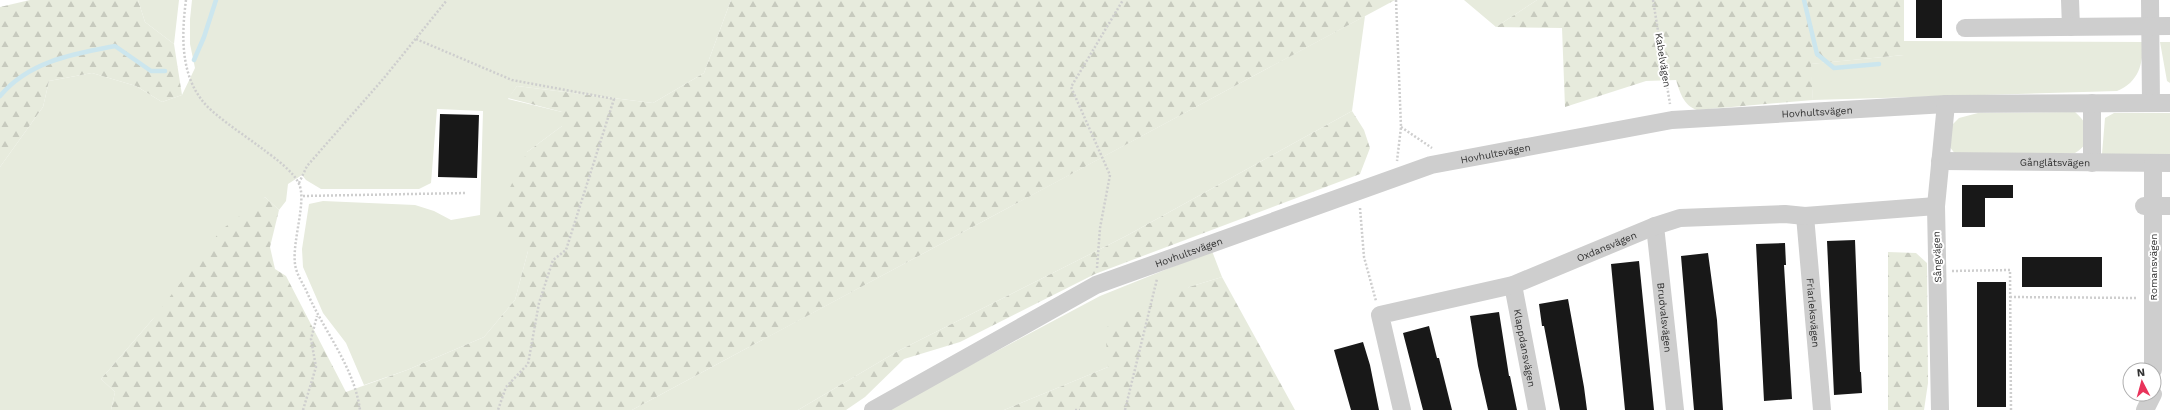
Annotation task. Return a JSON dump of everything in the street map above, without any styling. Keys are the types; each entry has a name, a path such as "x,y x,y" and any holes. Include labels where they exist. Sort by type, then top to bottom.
{"street":[{"path":"2070,0 2071,27"},
{"path":"2150,0 2151,103"},
{"path":"1965,28 2170,26"},
{"path":"2092,103 2092,163"},
{"name":"Hovhultsvägen","path":"873,410 1096,285 1431,165 1672,120 1946,104 2170,103"},
{"name":"Sångvägen","path":"1940,410 1936,206 1946,104"},
{"name":"Gånglåtsvägen","path":"1940,161 2162,163"},
{"name":"Romansvägen","path":"2153,362 2153,299 2156,206 2162,163"},
{"name":"Oxdansvägen","path":"1380,315 1514,285 1655,226 1680,218 1785,214 1805,216 1936,206"},
{"name":"Friarleksvägen","path":"1805,216 1822,410"},
{"name":"Brudvalsvägen","path":"1655,226 1675,410"},
{"name":"Klappdansvägen","path":"1514,285 1537,410"},
{"path":"1380,315 1402,410"}],"path":[{"path":"186,0 183,24 184,58 195,89 211,110 278,160 299,183 303,196 295,240 295,266 317,316 342,358 357,390 360,410"},
{"path":"299,183 307,166 416,39 447,0"},
{"path":"1096,285 1100,228 1110,175 1071,87 1123,0"},
{"path":"1394,178 1401,127 1396,0"},
{"name":"Kabelvägen","path":"1653,0 1672,120"},
{"path":"416,39 512,80 614,99 566,250 553,260 538,303 528,364 506,387 498,410"},
{"path":"1401,127 1450,161"},
{"path":"1358,191 1364,257 1380,315"},
{"path":"303,196 466,193"},
{"path":"1125,410 1162,262"},
{"path":"1938,271 2010,270 2011,410"},
{"path":"2010,298 2153,299"},
{"path":"303,410 316,366 311,339 317,316"},
{"path":"1075,410 1080,410"}],"green space":[{"path":"30,0 138,0 145,22 174,44 182,95 162,102 136,86 92,73 49,81 43,107 0,167 0,7"},
{"path":"138,0 179,0 174,44 145,22"},
{"path":"192,0 731,0 704,73 653,103 517,86 508,99 562,112 562,126 527,152 528,251 515,300 484,337 407,370 364,385 346,343 323,313 303,267 302,249 309,204 323,201 415,205 434,211 451,220 480,215 483,111 437,109 431,183 419,189 321,189 306,180 302,175 288,184 286,201 279,210 265,197 152,320 101,379 115,392 111,410 0,410 0,167 43,107 49,81 92,73 136,86 162,102 182,95 195,68 190,44"},
{"path":"731,0 1395,0 632,410 111,410 115,392 101,379 152,320 221,230 265,197 279,210 270,247 275,269 286,276 346,392 407,370 484,337 515,300 528,251 496,217 527,152 562,126 562,112 508,98 517,86 653,103 704,73"},
{"path":"1464,0 1537,0 1496,27"},
{"path":"1537,0 1904,0 1904,55 1811,64 1813,100 1697,110 1688,105 1685,101 1676,80 1646,81 1565,107 1562,28 1496,27"},
{"path":"1365,16 1352,111 1126,236 898,351 798,410 632,410"},
{"path":"1904,41 2143,42 2141,65 2135,77 2130,83 2117,91 1813,100 1810,64 1904,55"},
{"path":"2160,42 2170,42 2170,83 2167,81"},
{"path":"1352,111 1364,130 1370,148 1360,174 1095,274 960,342 904,359 865,397 846,410 798,410 898,351 1126,236"},
{"path":"2075,112 2087,128 2088,138 2085,144 2075,153 1956,155 1949,146 1951,126 1959,118 1978,113"},
{"path":"2114,113 2170,113 2170,155 2102,154 2105,118"},
{"path":"1212,251 1222,277 1189,287 1108,367 1004,410 890,410 914,395 1100,296"},
{"path":"1888,252 1916,253 1927,263 1928,383 1924,410 1888,410"},
{"path":"1222,277 1295,410 1004,410 1108,367 1105,328 1189,287"}],"building":[{"path":"1916,0 1942,0 1942,38 1916,38"},
{"path":"440,114 479,115 477,178 438,177"},
{"path":"1962,185 2013,185 2013,198 1985,198 1985,227 1962,227"},
{"path":"1855,240 1862,393 1834,395 1827,241"},
{"path":"1785,243 1786,265 1784,265 1792,399 1764,401 1756,244"},
{"path":"1708,253 1717,320 1723,410 1694,410 1681,256"},
{"path":"2022,257 2102,257 2102,287 2022,287"},
{"path":"1639,261 1654,410 1625,410 1611,264"},
{"path":"1977,282 2006,282 2006,407 1977,407"},
{"path":"1568,299 1587,410 1560,410 1544,326 1542,326 1539,304"},
{"path":"1499,312 1509,376 1517,410 1488,410 1478,366 1470,316"},
{"path":"1429,326 1452,410 1423,410 1403,333"},
{"path":"1363,342 1370,365 1379,410 1351,410 1334,350"}],"waterway":[{"path":"194,60 204,37 216,0"},
{"path":"1804,0 1817,54 1834,68 1879,64"},
{"path":"0,96 12,84 38,67 68,56 115,46 151,71 165,71"}]}
